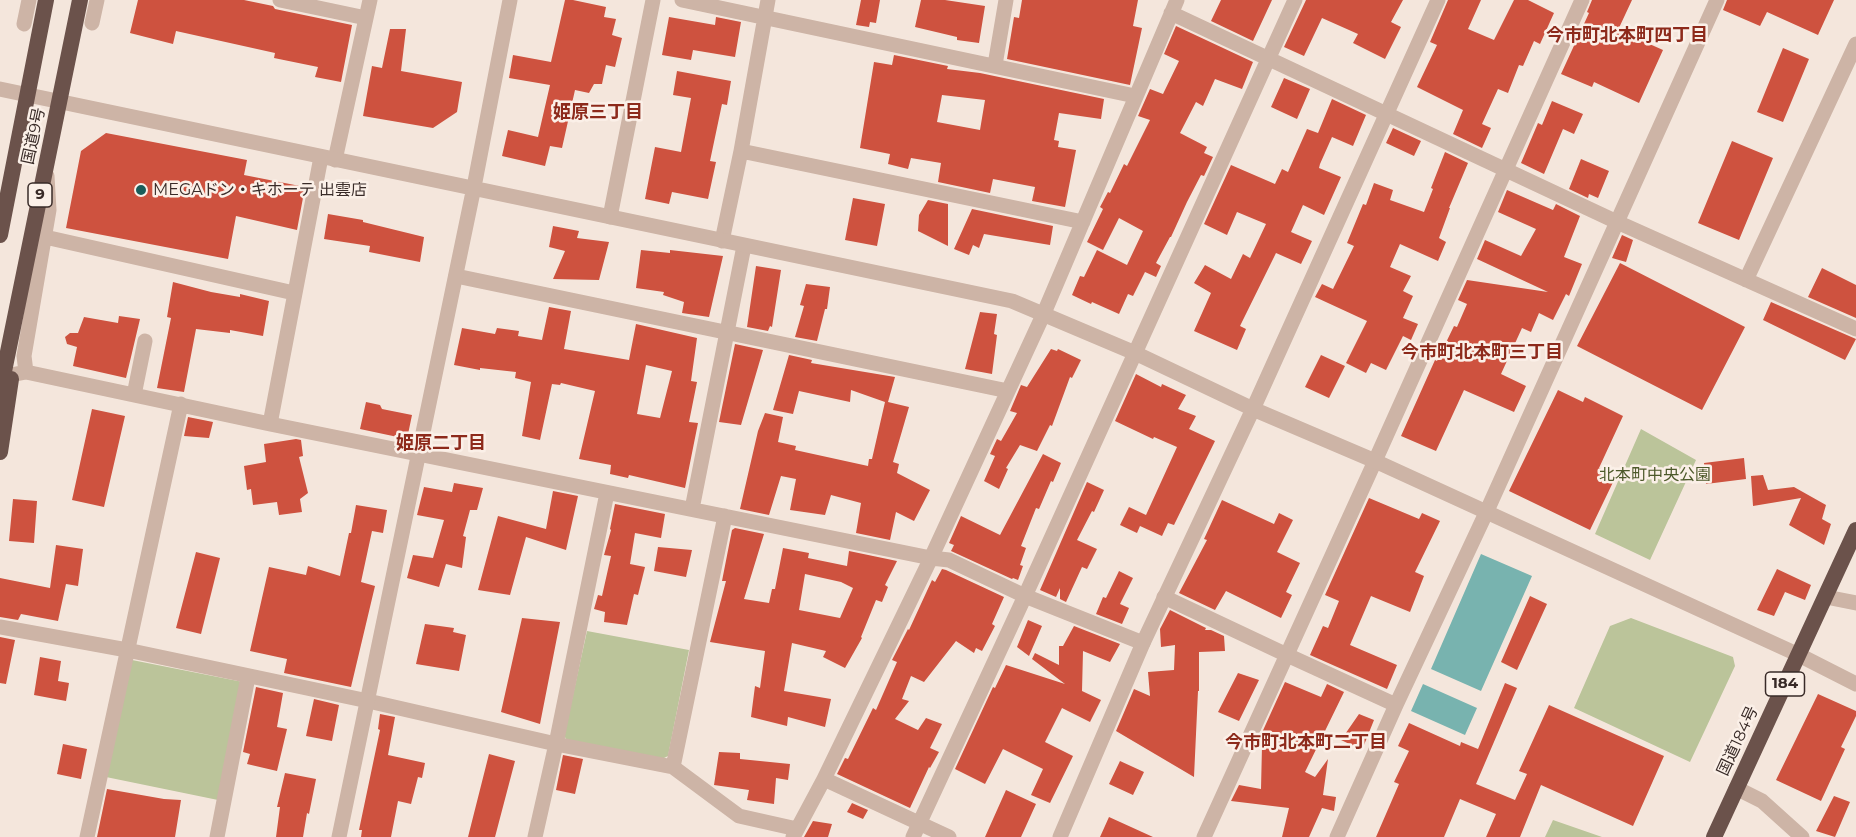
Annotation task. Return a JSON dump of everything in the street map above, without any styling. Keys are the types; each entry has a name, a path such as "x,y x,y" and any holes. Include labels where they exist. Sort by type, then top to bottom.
{"highway":[{"name":"国道9号","path":"0,235 46,0"},
{"name":"国道9号","path":"0,391 80,0"},
{"name":"国道9号","path":"0,452 19,374 16,314"},
{"name":"国道184号","path":"1714,837 1856,530"}],"street":[{"path":"24,24 29,0"},
{"path":"92,23 97,0"},
{"path":"280,0 366,18"},
{"path":"270,424 294,293 370,0"},
{"path":"339,837 420,454 510,0"},
{"path":"610,217 653,0"},
{"path":"682,0 1135,96"},
{"path":"722,241 768,0"},
{"path":"995,65 1006,0"},
{"path":"916,830 1026,596 1295,0"},
{"path":"1060,837 1164,597 1253,408 1438,0"},
{"path":"1204,837 1582,0"},
{"path":"1337,837 1717,0"},
{"path":"0,627 368,701 556,744 673,767 739,816 795,833 824,779 931,558 1044,313 1174,7 1268,58 1617,222 1856,329"},
{"path":"1746,280 1856,44"},
{"path":"0,89 1012,301 1135,353 1375,461 1799,655 1856,684"},
{"path":"741,151 1083,222"},
{"path":"46,165 49,210 19,374 181,404 607,493 949,560 1026,596 1143,644"},
{"path":"45,237 294,293"},
{"path":"692,509 744,246"},
{"path":"456,276 1008,391"},
{"path":"134,395 145,341"},
{"path":"87,837 181,404"},
{"path":"535,837 607,493"},
{"path":"673,767 725,516"},
{"path":"1164,597 1396,705"},
{"path":"1826,597 1856,603"},
{"path":"217,837 248,677"},
{"path":"824,779 916,830 949,837"},
{"path":"1736,788 1762,801 1802,837"}],"green space":[{"name":"北本町中央公園","path":"1641,429 1696,460 1650,560 1595,534"},
{"path":"1631,618 1733,657 1735,666 1690,762 1574,708 1610,626"},
{"path":"587,631 689,650 668,756 662,759 567,740 564,736"},
{"path":"132,660 243,682 218,800 106,777"},
{"path":"1553,820 1602,837 1545,837"}],"water":[{"path":"1481,554 1532,576 1481,691 1431,669"},
{"path":"1423,684 1477,708 1465,735 1411,711"}],"building":[{"path":"138,0 244,0 352,25 341,82 315,77 318,67 274,58 275,53 176,31 173,44 130,33"},
{"path":"565,0 606,7 604,17 616,19 612,35 622,38 615,67 606,65 602,84 594,84 589,93 575,90 562,148 550,146 545,166 502,156 508,130 538,137 550,85 509,78 513,55 551,62"},
{"path":"861,0 880,0 876,23 870,22 869,27 856,25"},
{"path":"921,0 945,0 985,6 979,43 957,40 957,37 915,27"},
{"path":"1022,0 1138,0 1133,26 1142,28 1130,85 1007,59 1014,17 1019,18"},
{"path":"1221,0 1272,0 1253,41 1211,21"},
{"path":"1306,0 1403,0 1391,22 1401,27 1385,59 1353,43 1358,34 1322,18 1304,56 1284,47"},
{"path":"1448,0 1481,0 1468,29 1494,40 1514,0 1528,0 1554,13 1540,44 1534,41 1523,66 1519,65 1508,93 1498,89 1482,124 1491,128 1482,148 1453,134 1463,110 1417,87 1437,45 1430,42"},
{"path":"1592,0 1632,0 1618,30 1663,50 1639,103 1594,82 1592,87 1561,74 1589,13 1587,12"},
{"path":"1727,0 1834,0 1818,35 1767,12 1760,26 1723,10"},
{"path":"669,17 715,25 716,17 741,22 735,57 693,50 691,60 662,55"},
{"path":"1176,26 1253,62 1242,89 1215,79 1203,106 1196,102 1180,133 1207,147 1204,153 1213,157 1204,176 1201,175 1156,263 1161,266 1156,277 1145,272 1133,296 1128,294 1119,314 1072,295 1080,276 1084,277 1097,250 1127,265 1143,231 1119,218 1103,250 1087,242 1103,209 1100,207 1108,192 1110,193 1124,164 1127,166 1150,120 1138,116 1150,89 1163,94 1179,61 1164,54"},
{"path":"390,29 406,29 401,71 462,82 457,112 433,128 363,116 372,66 382,68"},
{"path":"1783,48 1809,59 1783,122 1757,112"},
{"path":"894,55 948,66 947,69 980,73 1104,99 1101,119 1059,113 1054,140 1059,141 1058,147 1076,150 1065,207 1032,201 1035,187 993,179 990,193 938,182 941,163 911,158 908,169 888,164 890,154 860,148 874,62 892,65","holes":["942,95 985,100 980,130 937,122"]},
{"path":"677,71 731,81 727,105 722,104 710,161 716,162 708,199 672,192 669,204 645,199 655,147 681,152 691,98 673,95"},
{"path":"1284,78 1310,89 1297,119 1271,107"},
{"path":"1332,99 1366,115 1353,146 1332,137 1320,164 1319,168 1341,177 1324,215 1303,205 1291,232 1312,241 1301,264 1276,253 1240,326 1246,329 1237,350 1194,331 1211,293 1194,283 1205,265 1231,279 1243,254 1250,258 1266,224 1237,212 1227,235 1204,224 1231,165 1275,184 1282,169 1288,172 1307,129 1318,133"},
{"path":"1552,101 1583,114 1574,134 1563,129 1544,174 1521,163 1538,123 1542,125"},
{"path":"1393,128 1421,141 1414,156 1386,143"},
{"path":"106,133 247,160 244,175 305,187 297,230 236,216 228,259 66,228 81,151"},
{"path":"1732,141 1773,158 1739,240 1698,223"},
{"path":"1445,152 1468,163 1439,238 1446,242 1438,261 1400,244 1390,267 1411,276 1403,291 1413,296 1403,318 1418,324 1411,340 1403,336 1386,370 1371,363 1366,373 1346,363 1367,321 1315,297 1322,284 1333,289 1354,246 1347,243 1374,183 1393,190 1390,200 1424,212"},
{"path":"1581,159 1609,171 1598,198 1589,194 1588,198 1569,189"},
{"path":"1507,190 1553,210 1556,204 1580,216 1564,257 1582,264 1569,296 1566,294 1553,320 1539,313 1531,332 1522,328 1501,374 1526,386 1514,412 1464,390 1436,451 1401,436 1435,360 1437,361 1454,326 1457,327 1467,304 1458,300 1467,280 1548,292 1477,259 1485,240 1521,256 1536,229 1498,212"},
{"path":"853,198 885,204 877,246 845,240"},
{"path":"928,200 948,204 948,246 918,231 919,215"},
{"path":"972,209 1053,226 1050,245 984,234 979,248 973,245 969,255 954,249"},
{"path":"328,214 363,220 363,222 424,237 420,262 369,252 370,246 324,239"},
{"path":"553,226 579,231 577,238 609,242 599,280 553,279 565,251 549,247"},
{"path":"1622,235 1633,240 1626,262 1612,258"},
{"path":"641,250 670,253 670,250 723,256 709,317 682,313 684,302 663,295 664,292 636,288"},
{"path":"1620,263 1745,327 1702,410 1577,346"},
{"path":"756,266 781,270 772,327 770,326 768,331 747,327"},
{"path":"1822,268 1856,285 1856,318 1808,297"},
{"path":"173,282 211,292 240,297 240,294 269,301 263,336 230,330 230,333 196,329 184,392 157,388 171,318 167,317"},
{"path":"806,284 830,287 827,309 825,309 817,341 795,337 804,306 800,305"},
{"path":"1771,302 1856,339 1845,360 1763,320"},
{"path":"549,307 571,311 564,349 629,360 636,324 697,338 691,381 697,382 689,422 698,423 685,488 629,475 628,478 610,474 611,465 579,459 595,391 561,383 560,385 552,384 540,440 522,436 531,382 515,378 516,372 480,368 480,370 454,365 462,328 495,334 497,328 519,331 518,336 542,340","holes":["646,365 672,371 660,418 637,414"]},
{"path":"980,312 997,314 992,374 965,369"},
{"path":"119,316 140,319 126,378 73,366 77,347 67,344 65,337 70,333 78,333 84,317 118,323"},
{"path":"735,344 763,350 741,425 719,422"},
{"path":"1051,349 1057,351 1058,349 1081,360 1072,378 1070,377 1052,426 1050,425 1037,451 1020,445 1006,468 1008,469 999,489 984,481 995,456 990,454 997,439 1001,441 1017,413 1010,411 1021,385 1027,387"},
{"path":"789,355 812,360 811,363 895,377 888,402 909,407 893,462 899,464 897,473 930,490 914,521 896,512 890,540 856,533 861,503 831,495 825,515 790,510 796,479 781,476 769,515 740,509 758,431 765,413 783,417 778,442 796,446 795,450 868,466 869,459 872,459 885,402 851,390 850,402 799,391 793,414 773,410"},
{"path":"1321,355 1345,366 1329,398 1305,387"},
{"path":"1136,374 1161,387 1162,384 1186,395 1178,409 1196,416 1189,429 1215,441 1174,525 1168,523 1162,536 1140,526 1137,533 1120,525 1129,507 1146,515 1177,447 1154,437 1153,439 1115,421"},
{"path":"1558,390 1583,402 1585,397 1623,416 1599,468 1616,476 1590,530 1509,491"},
{"path":"366,402 380,405 382,409 412,415 407,439 360,429"},
{"path":"92,409 125,416 104,507 72,500"},
{"path":"188,417 213,422 209,438 184,436"},
{"path":"301,440 303,456 299,457 308,493 300,499 302,512 279,515 277,502 253,505 251,489 247,490 244,466 266,462 264,444"},
{"path":"1043,454 1061,463 1039,509 1036,508 1021,546 1026,548 1018,580 951,551 954,545 949,543 961,516 1000,535"},
{"path":"1744,458 1746,479 1706,484 1704,463"},
{"path":"1763,475 1768,490 1794,487 1826,505 1822,519 1831,524 1824,545 1789,525 1801,498 1753,506 1751,476"},
{"path":"1087,482 1104,490 1077,540 1097,549 1087,569 1082,567 1066,602 1060,599 1060,588 1056,597 1040,590"},
{"path":"454,483 483,488 477,510 470,510 463,536 466,537 462,568 446,564 439,587 407,578 413,555 433,558 444,520 417,515 424,487 452,492"},
{"path":"553,491 578,496 566,550 526,537 510,595 478,590 498,516 546,529"},
{"path":"1369,498 1419,519 1422,513 1440,521 1415,572 1424,576 1410,612 1371,596 1350,645 1397,665 1387,689 1310,655 1323,626 1328,628 1339,601 1325,595"},
{"path":"13,499 37,501 34,543 9,541"},
{"path":"1222,500 1274,524 1279,513 1293,520 1277,552 1300,563 1286,592 1292,595 1281,618 1226,591 1215,610 1179,593 1207,540 1204,539"},
{"path":"615,504 665,514 661,538 635,533 630,564 645,567 638,595 634,594 627,625 604,622 605,612 594,609 598,595 602,596 611,556 604,555"},
{"path":"356,505 387,510 383,533 372,531 361,582 375,586 351,687 284,673 287,659 250,651 269,567 306,575 308,566 340,576"},
{"path":"735,528 764,534 744,599 769,603 772,589 775,589 783,548 809,553 808,558 847,566 849,551 897,561 885,585 888,587 882,602 876,600 862,638 845,668 823,657 826,651 792,643 784,691 831,699 825,727 788,717 787,726 751,717 755,686 760,688 765,651 710,642 726,581 722,581 732,530","holes":["805,574 841,582 853,588 840,618 799,610"]},
{"path":"56,545 83,549 78,586 66,584 58,621 21,614 18,620 0,617 0,578 50,588"},
{"path":"658,547 692,550 686,577 654,571"},
{"path":"196,552 220,558 201,634 176,628"},
{"path":"942,569 1004,597 992,624 995,626 982,651 976,648 974,653 956,641 924,682 911,676 902,699 909,701 895,719 918,730 926,718 942,724 930,748 939,752 929,767 910,808 837,774 845,758 848,759 873,708 876,710 897,662 892,660 932,580 935,582"},
{"path":"1777,569 1811,585 1805,600 1785,592 1774,616 1757,610"},
{"path":"1119,571 1133,578 1120,604 1129,608 1122,624 1096,614 1103,597 1106,598"},
{"path":"1530,596 1547,604 1517,670 1501,662"},
{"path":"1170,610 1206,628 1205,630 1211,630 1224,636 1225,651 1199,652 1194,777 1116,731 1134,689 1150,696 1148,672 1174,670 1175,645 1161,647 1160,629"},
{"path":"522,618 560,622 540,724 501,712"},
{"path":"1028,620 1042,626 1029,656 1017,647"},
{"path":"425,624 454,628 453,632 466,635 459,671 416,664"},
{"path":"1074,626 1120,644 1110,662 1083,651 1082,691 1101,700 1090,722 1062,708 1045,742 1073,756 1050,803 1031,795 1043,769 1003,749 985,784 955,769 993,687 995,688 1006,665 1065,684 1032,659 1035,653 1059,665 1059,646 1063,646"},
{"path":"0,637 15,640 6,684 0,683"},
{"path":"40,657 61,661 58,681 69,683 66,701 34,695"},
{"path":"1238,673 1259,680 1239,721 1218,712"},
{"path":"1285,682 1321,697 1327,684 1344,692 1305,772 1315,777 1328,759 1323,795 1336,797 1334,811 1322,808 1309,837 1282,837 1289,808 1231,801 1239,785 1261,789 1262,746 1259,745 1260,737"},
{"path":"1505,683 1517,688 1476,784 1515,800 1527,774 1519,771 1549,705 1664,756 1633,826 1541,785 1520,837 1486,837 1496,814 1460,799 1444,837 1376,837 1399,784 1394,782 1409,751 1398,746 1409,723 1460,746 1461,742 1478,749"},
{"path":"256,687 283,693 277,727 287,729 277,771 247,764 250,754 243,752"},
{"path":"1818,694 1856,711 1856,716 1841,747 1845,749 1821,801 1776,780"},
{"path":"314,699 339,705 332,741 306,736"},
{"path":"380,714 395,717 388,755 425,763 422,778 418,777 411,804 398,801 391,837 361,837 362,830 359,830 380,730 378,729"},
{"path":"1359,714 1374,720 1362,750 1341,740"},
{"path":"63,744 87,749 81,779 57,774"},
{"path":"719,752 740,753 740,759 790,764 788,780 776,778 774,804 747,800 749,790 714,785"},
{"path":"489,754 515,761 495,837 468,837"},
{"path":"563,755 583,759 575,794 556,790"},
{"path":"1120,761 1144,772 1133,795 1109,784"},
{"path":"285,773 316,779 303,837 276,837 280,807 277,807"},
{"path":"107,789 181,800 175,837 97,837"},
{"path":"1006,790 1036,804 1021,837 985,837"},
{"path":"1834,796 1850,802 1835,837 1816,831"},
{"path":"852,803 868,810 863,819 847,812"},
{"path":"1109,817 1153,837 1100,837"},
{"path":"813,821 832,824 828,837 804,837"}],"place":[{"name":"MEGAドン・キホーテ 出雲店","path":"141,190"}],"district":[{"name":"今市町北本町四丁目","path":"1627,36"},
{"name":"姫原三丁目","path":"598,113"},
{"name":"今市町北本町三丁目","path":"1482,353"},
{"name":"姫原二丁目","path":"441,444"},
{"name":"今市町北本町二丁目","path":"1306,743"}]}
